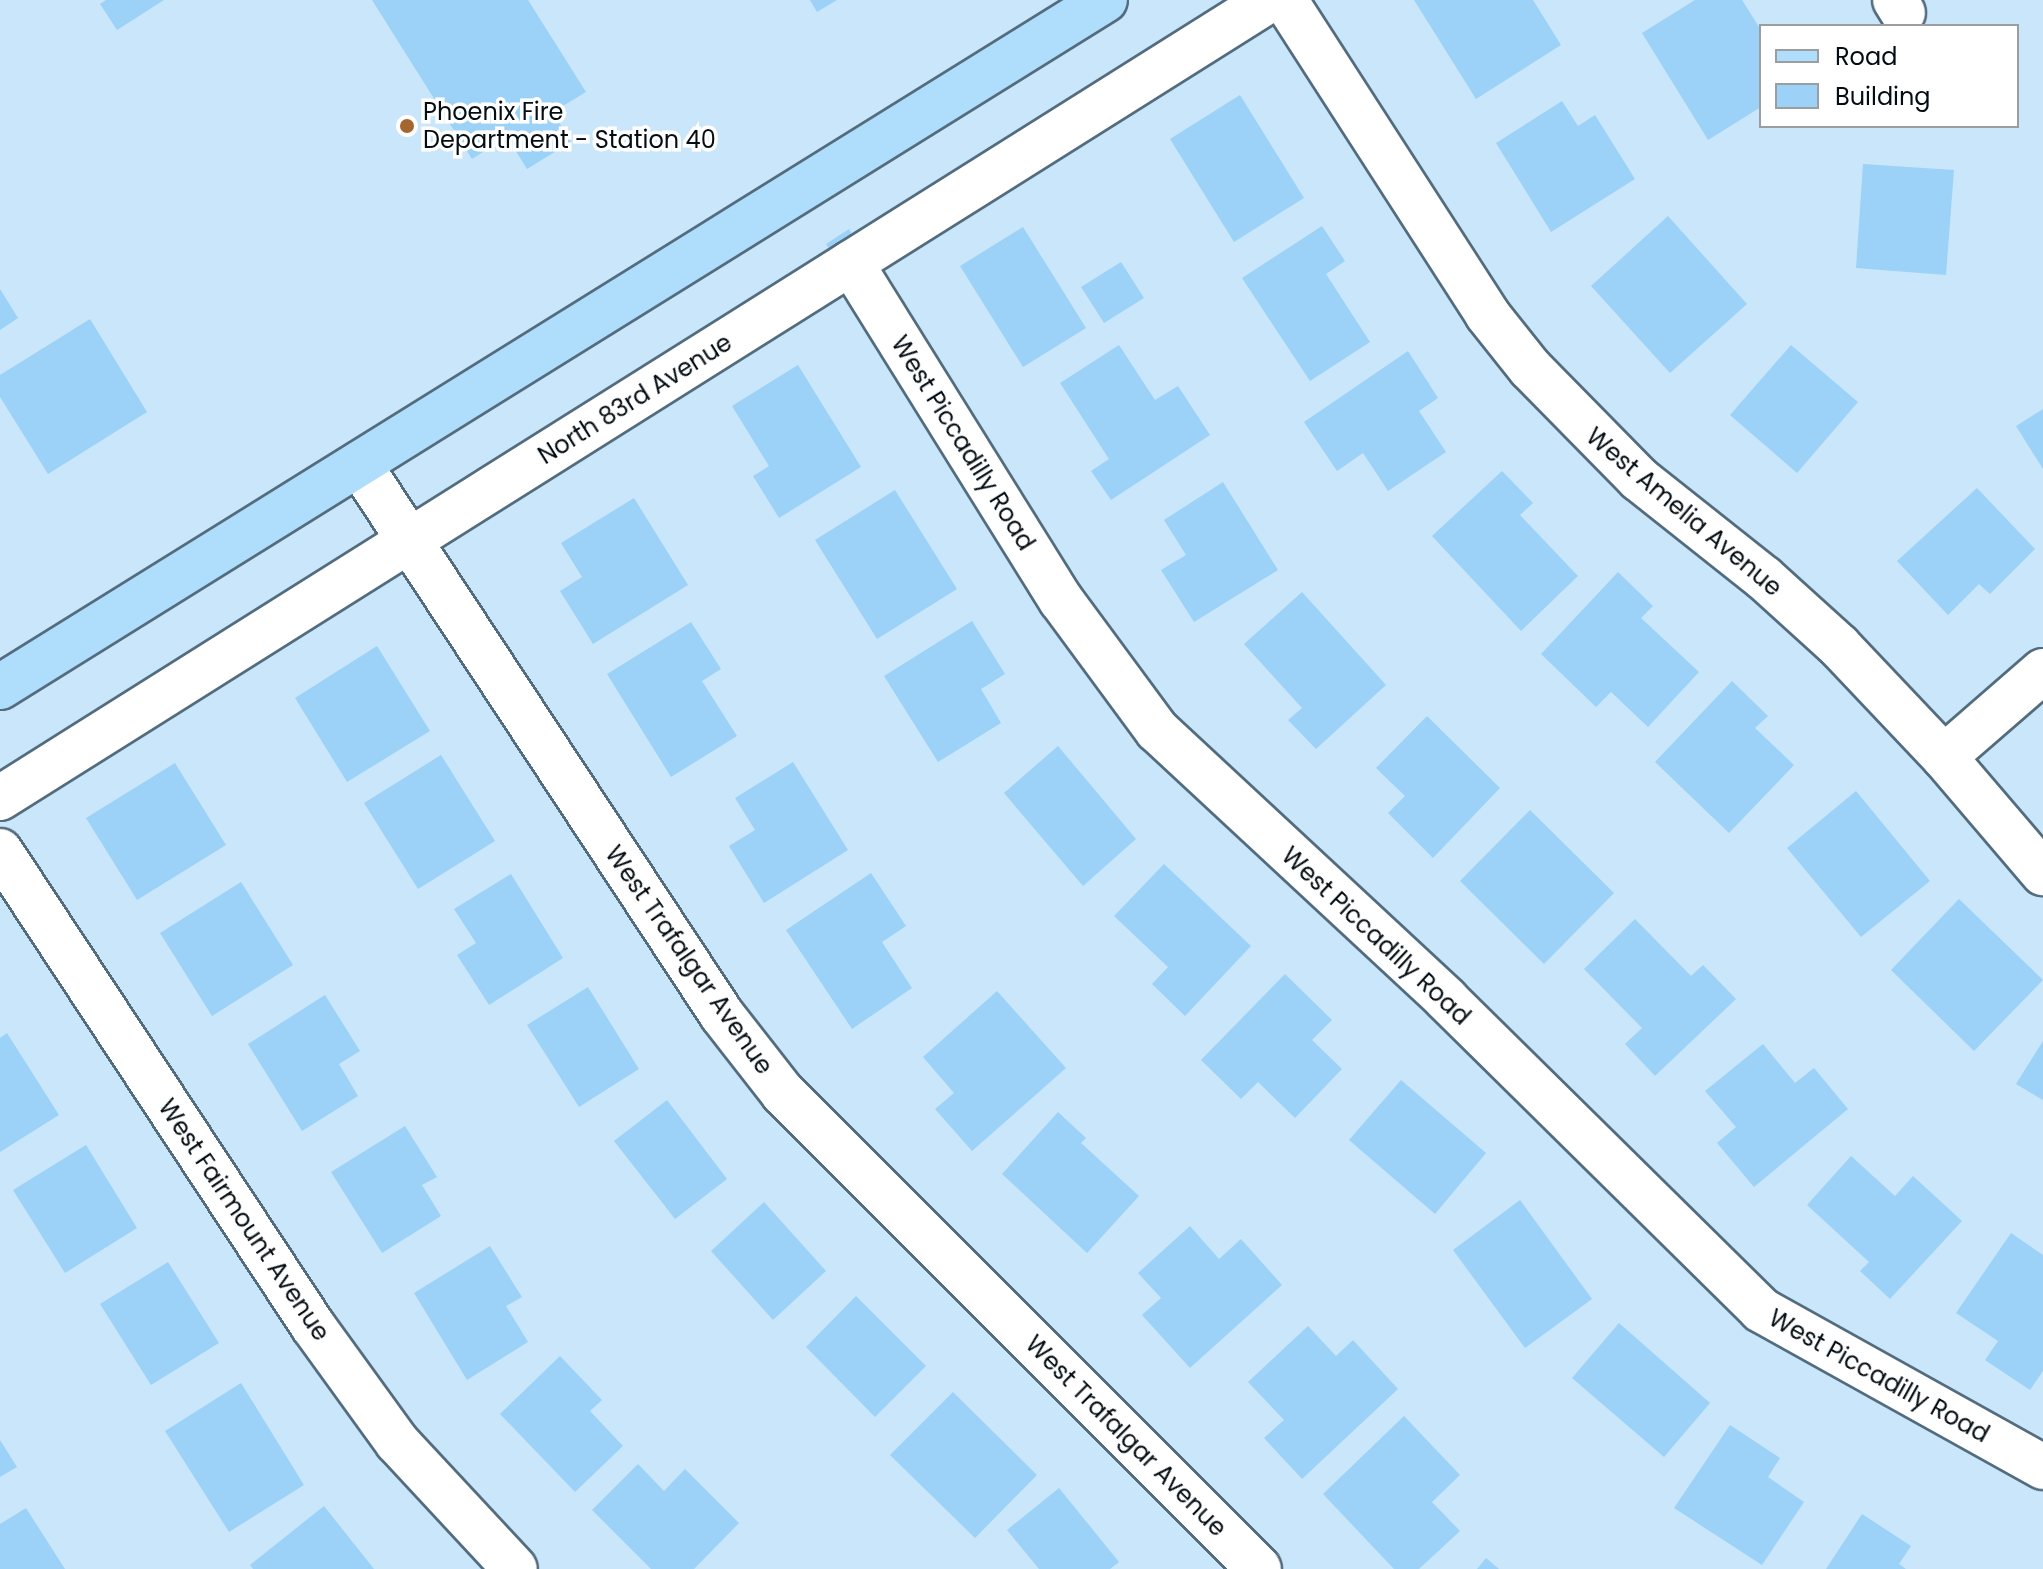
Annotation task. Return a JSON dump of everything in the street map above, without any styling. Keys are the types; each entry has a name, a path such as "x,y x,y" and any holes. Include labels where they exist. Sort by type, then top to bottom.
{"main road":[{"path":"0,687 1105,0"}],"street":[{"name":"North 83rd Avenue","path":"0,798 1269,0"},
{"name":"West Amelia Avenue","path":"1285,0 1487,314 1540,379 1639,479 1839,646 1944,757 2043,873"},
{"name":"West Piccadilly Road","path":"851,263 1061,600 1157,730 1446,999 1761,1310 2043,1467"},
{"name":"West Trafalgar Avenue","path":"359,464 722,1015 783,1093 1259,1569"},
{"path":"1944,757 2043,671"},
{"name":"West Fairmount Avenue","path":"0,851 388,1429 515,1569"}],"building":[{"path":"106,0 164,0 117,30 100,4"},
{"name":"Phoenix Fire Department - Station 40","path":"372,0 528,0 586,92 553,112 571,142 527,169 507,137 472,159"},
{"path":"810,0 837,0 817,12"},
{"path":"1414,0 1533,0 1561,45 1476,99"},
{"path":"1695,0 1742,0 1759,27 1759,108 1708,140 1642,33"},
{"path":"1240,95 1304,198 1234,242 1170,139"},
{"path":"1562,101 1578,126 1595,115 1635,179 1551,232 1496,143"},
{"path":"1863,164 1954,170 1946,275 1856,268"},
{"path":"1668,216 1747,304 1670,373 1591,286"},
{"path":"1322,226 1345,261 1326,274 1370,342 1310,381 1242,278"},
{"path":"1023,227 1086,328 1023,367 960,266"},
{"path":"849,229 853,237 831,251 826,244"},
{"path":"1121,262 1144,298 1104,323 1081,287"},
{"path":"0,289 18,318 0,330"},
{"path":"90,319 147,412 48,474 0,397 0,375"},
{"path":"1119,345 1155,400 1178,386 1210,435 1111,500 1091,471 1109,459 1060,383"},
{"path":"1791,345 1858,402 1797,473 1730,415"},
{"path":"1408,351 1438,398 1419,411 1446,452 1388,491 1363,453 1337,471 1304,422"},
{"path":"798,365 861,467 779,518 753,476 769,466 732,406"},
{"path":"2043,409 2043,469 2016,426"},
{"path":"1502,471 1533,503 1520,515 1578,576 1521,631 1432,536"},
{"path":"1223,482 1278,570 1194,622 1161,570 1186,555 1164,520"},
{"path":"1977,488 2035,549 1990,594 1979,584 1948,615 1897,561"},
{"path":"895,490 957,589 877,639 815,540"},
{"path":"634,498 688,585 593,644 560,591 582,577 561,543"},
{"path":"1618,572 1653,606 1641,618 1699,672 1648,727 1611,692 1596,707 1541,654"},
{"path":"1302,592 1386,685 1316,749 1288,720 1302,708 1244,644"},
{"path":"972,621 1005,674 981,689 1001,723 938,762 884,676"},
{"path":"691,622 721,669 702,681 737,736 671,777 607,674"},
{"path":"377,646 430,731 347,782 295,698"},
{"path":"1732,681 1768,716 1755,728 1794,765 1729,833 1655,762"},
{"path":"1427,716 1500,788 1433,858 1388,813 1405,796 1376,768"},
{"path":"1058,746 1136,839 1083,886 1004,793"},
{"path":"441,755 495,841 418,889 364,803"},
{"path":"793,762 848,850 764,903 729,846 755,830 735,798"},
{"path":"175,763 226,845 137,900 86,818"},
{"path":"1856,791 1930,881 1861,937 1787,848"},
{"path":"1530,810 1614,893 1544,964 1460,881"},
{"path":"1164,864 1251,946 1185,1016 1152,984 1168,967 1114,916"},
{"path":"871,873 906,926 882,942 912,988 852,1029 786,930"},
{"path":"511,874 563,958 489,1005 457,955 476,943 454,909"},
{"path":"241,882 293,965 212,1016 160,933"},
{"path":"1959,899 2043,980 1974,1051 1891,970"},
{"path":"1635,919 1691,976 1703,965 1736,999 1655,1076 1625,1044 1642,1028 1584,969"},
{"path":"1285,974 1332,1020 1312,1040 1342,1069 1295,1118 1258,1082 1241,1099 1201,1060"},
{"path":"588,987 639,1069 579,1107 527,1025"},
{"path":"997,991 1066,1068 972,1151 935,1109 954,1093 923,1057"},
{"path":"325,995 360,1051 339,1064 358,1096 302,1131 248,1044"},
{"path":"7,1033 59,1115 0,1152 0,1038"},
{"path":"2043,1041 2043,1100 2016,1084"},
{"path":"1763,1044 1795,1083 1814,1068 1848,1109 1754,1187 1717,1143 1736,1127 1705,1091"},
{"path":"1401,1080 1486,1153 1435,1214 1349,1140"},
{"path":"667,1100 727,1179 675,1219 614,1141"},
{"path":"1058,1112 1086,1138 1081,1143 1139,1196 1087,1253 1002,1174"},
{"path":"405,1126 437,1177 422,1185 441,1216 382,1253 331,1172"},
{"path":"86,1145 137,1228 65,1273 13,1190"},
{"path":"1851,1156 1895,1196 1913,1176 1962,1221 1890,1299 1860,1271 1869,1262 1807,1205"},
{"path":"1520,1200 1592,1299 1525,1348 1453,1250"},
{"path":"764,1202 826,1271 773,1320 711,1251"},
{"path":"1190,1226 1219,1259 1241,1239 1282,1285 1190,1368 1142,1315 1161,1298 1138,1273"},
{"path":"2011,1233 2043,1255 2043,1371 2030,1390 1985,1360 1998,1341 1956,1313"},
{"path":"490,1246 522,1297 506,1306 528,1342 467,1380 414,1293"},
{"path":"168,1262 219,1343 151,1385 100,1304"},
{"path":"856,1296 926,1366 875,1417 806,1347"},
{"path":"1619,1323 1710,1403 1664,1457 1572,1378"},
{"path":"1308,1326 1336,1356 1353,1340 1398,1389 1302,1479 1264,1438 1284,1420 1248,1382"},
{"path":"560,1356 602,1400 590,1411 623,1446 575,1492 500,1414"},
{"path":"241,1383 304,1485 229,1532 165,1431"},
{"path":"953,1392 1037,1475 975,1538 890,1455"},
{"path":"1404,1416 1460,1475 1432,1502 1460,1531 1419,1569 1394,1569 1323,1494"},
{"path":"1730,1425 1780,1458 1768,1477 1804,1502 1762,1565 1674,1508"},
{"path":"0,1440 17,1467 0,1477"},
{"path":"638,1464 664,1491 685,1469 739,1523 694,1569 651,1569 592,1510"},
{"path":"1059,1488 1119,1562 1110,1569 1039,1569 1007,1530"},
{"path":"324,1506 374,1569 253,1569 250,1565"},
{"path":"26,1508 65,1569 0,1569 0,1524"},
{"path":"1862,1514 1911,1546 1899,1564 1906,1569 1826,1569"},
{"path":"1486,1558 1499,1569 1477,1569"}],"place":[{"name":"Phoenix Fire Department - Station 40","path":"407,126"}]}
